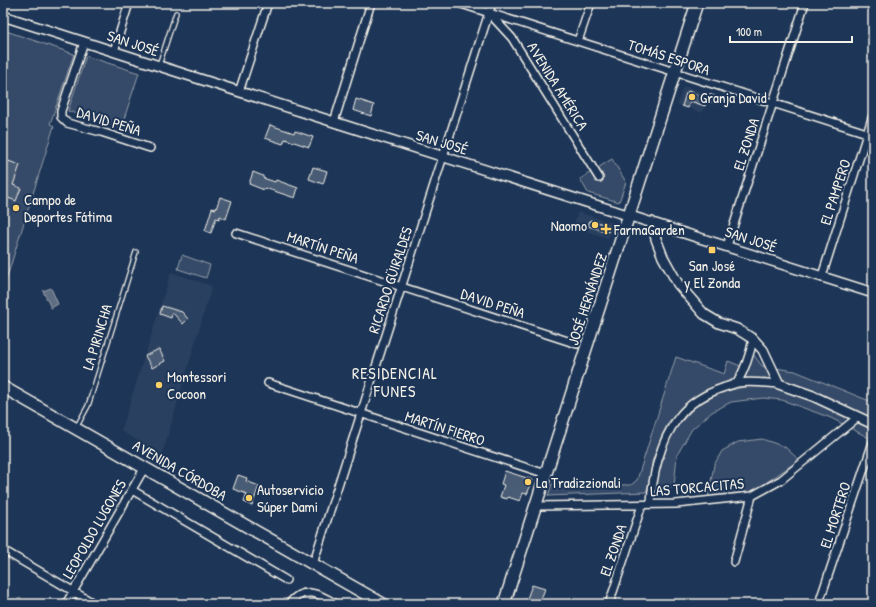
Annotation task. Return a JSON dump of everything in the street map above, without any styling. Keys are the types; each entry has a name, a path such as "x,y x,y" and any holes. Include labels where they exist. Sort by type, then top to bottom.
{"main road":[{"name":"JOSÉ HERNÁNDEZ","path":"504,604 697,3"},
{"name":"AVENIDA CÓRDOBA","path":"3,387 383,604"}],"street":[{"path":"114,51 129,3"},
{"path":"240,92 268,3"},
{"path":"334,122 371,3"},
{"name":"TOMÁS ESPORA","path":"458,3 870,134"},
{"name":"RICARDO GÜIRALDES","path":"313,564 492,3"},
{"path":"578,41 591,3"},
{"name":"EL ZONDA","path":"727,246 805,3"},
{"name":"AVENIDA AMÉRICA","path":"489,13 512,38 599,178"},
{"name":"SAN JOSÉ","path":"3,16 873,293"},
{"name":"DAVID PEÑA","path":"84,42 61,111 61,117 67,122 150,148"},
{"name":"EL PAMPERO","path":"822,276 870,134 873,115"},
{"path":"652,222 656,239 663,257 678,284 704,314 719,323 737,329 753,339 763,350 779,384"},
{"name":"MARTÍN PEÑA","path":"236,233 402,287"},
{"name":"DAVID PEÑA","path":"402,287 577,344"},
{"path":"737,383 751,350 753,339"},
{"path":"651,504 652,487 658,461 666,438 678,418 696,400 715,390 737,383 759,382 779,384 813,396 873,424"},
{"name":"MARTÍN FIERRO","path":"268,383 546,474"},
{"name":"LAS TORCACITAS","path":"536,506 676,504 752,496 781,480 858,417"},
{"name":"EL MORTERO","path":"821,597 873,442"},
{"name":"LEOPOLDO LUGONES","path":"66,604 145,467"},
{"path":"132,490 286,580"},
{"path":"734,562 752,496"},
{"name":"EL ZONDA","path":"609,604 642,505"},
{"path":"3,550 95,604"},
{"path":"289,604 298,595 308,592 315,593 336,604"}],"lane":[{"path":"159,66 176,13"},
{"name":"LA PIRINCHA","path":"76,428 88,406 136,252"}],"shaded area":[{"name":"Campo de Deportes Fátima","path":"3,30 74,54 50,124 54,126 3,290"},
{"path":"86,56 139,73 121,128 68,111"},
{"path":"686,87 709,94 702,113 677,104 682,89"},
{"path":"612,159 626,182 619,202 588,193 580,179"},
{"path":"578,212 613,223 608,238 573,227"},
{"path":"182,255 210,265 206,278 178,269"},
{"name":"Montessori Cocoon","path":"171,272 212,286 162,455 121,431"},
{"path":"51,288 58,304 51,308 43,291"},
{"path":"753,354 762,366 795,371 872,402 873,419 788,382 764,378 726,383 709,389 692,399 669,421 661,437 652,462 650,481 646,492 548,496 552,484 631,485 637,480 676,357 724,374 728,361 748,369"},
{"path":"748,386 781,388 826,405 873,428 873,440 831,418 782,400 763,398 731,402 712,412 692,429 677,455 674,486 655,491 668,441 680,423 695,407 719,393"},
{"path":"762,439 785,447 799,460 751,493 708,497 714,465 722,451 738,442"}],"building":[{"path":"688,91 708,97 705,106 690,101 688,108 682,106"},
{"path":"709,94 720,98 718,104 707,101"},
{"path":"356,99 374,105 371,116 353,110"},
{"path":"270,125 294,133 295,131 313,137 309,147 285,139 283,144 265,138"},
{"path":"8,161 20,165 13,185 21,188 16,201 3,196 3,174"},
{"path":"313,167 327,171 323,184 309,179"},
{"path":"253,172 263,176 263,178 275,182 276,180 298,188 295,198 265,188 264,190 249,184"},
{"path":"220,197 232,201 226,219 220,216 219,219 216,218 211,233 205,231 212,208 216,209"},
{"name":"Naomo","path":"590,220 610,226 608,232 588,226"},
{"path":"162,306 182,312 188,319 183,324 172,312 171,318 160,314"},
{"path":"159,349 165,361 152,368 145,356"},
{"path":"505,471 533,480 527,494 523,493 520,501 508,497 507,499 500,497 504,485 501,484"},
{"path":"238,475 247,478 246,481 259,486 252,506 244,502 247,494 233,489"},
{"path":"532,585 545,589 539,604 525,604"}],"place":[{"name":"Granja David","path":"692,97"},
{"name":"Campo de Deportes Fátima","path":"16,208"},
{"name":"Naomo","path":"595,225"},
{"name":"FarmaGarden","path":"606,229"},
{"name":"San José y El Zonda","path":"712,250"},
{"name":"Montessori Cocoon","path":"159,385"},
{"name":"La Tradizzionali","path":"528,482"},
{"name":"Autoservicio Súper Dami","path":"249,498"}],"district":[{"name":"RESIDENCIAL FUNES","path":"395,382"}]}
